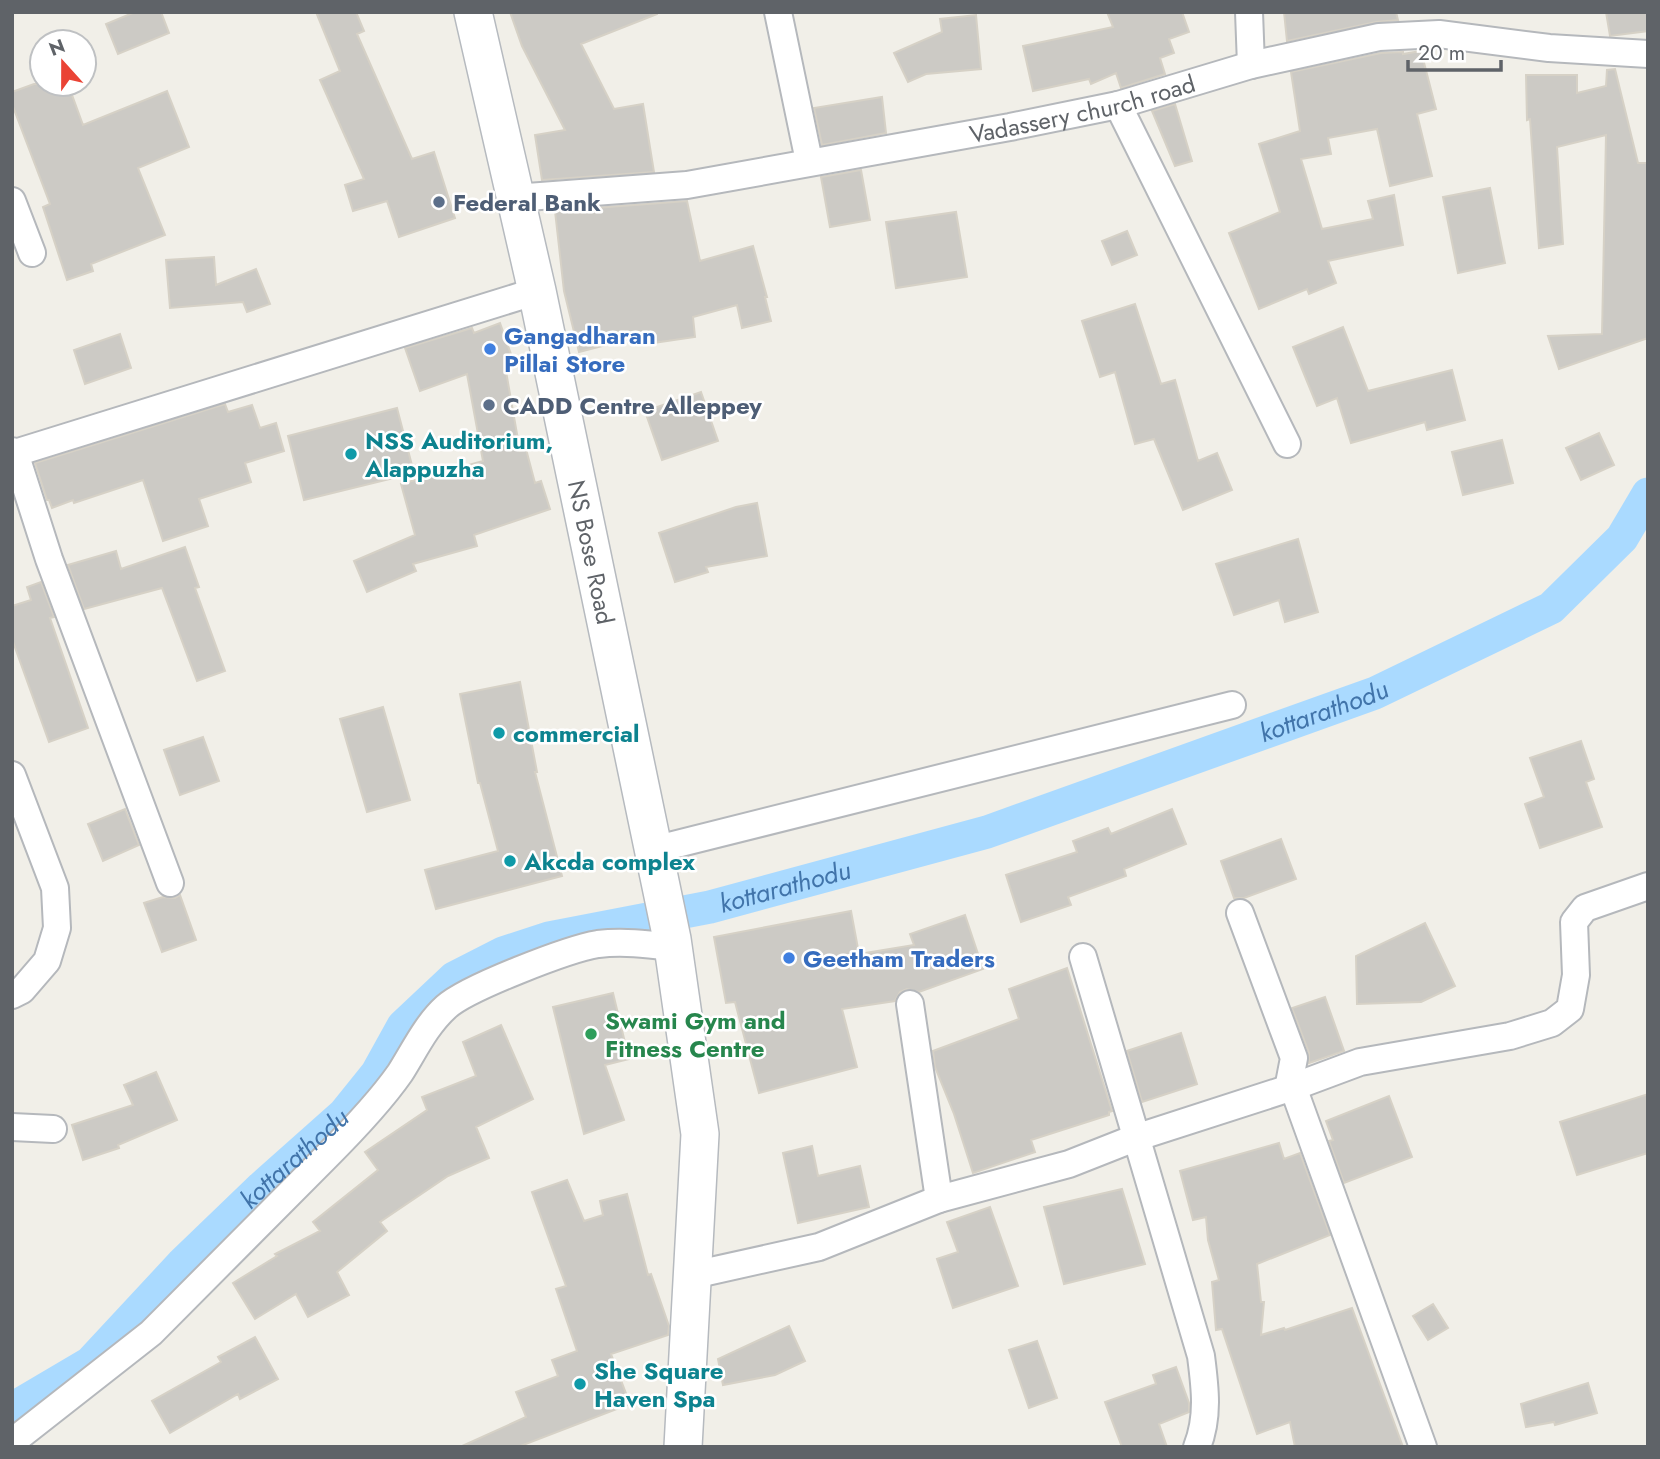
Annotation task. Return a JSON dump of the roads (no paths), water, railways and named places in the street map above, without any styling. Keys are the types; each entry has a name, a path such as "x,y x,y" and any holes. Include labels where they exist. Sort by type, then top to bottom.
{"main road":[{"name":"NS Bose Road","path":"473,12 537,291 661,887 700,1133 683,1447"}],"street":[{"path":"778,12 809,161"},
{"path":"1250,12 1251,65"},
{"name":"Vadassery church road","path":"514,198 687,185 1118,105 1251,65 1379,37 1439,34 1549,48 1648,54"},
{"path":"1118,105 1287,444"},
{"path":"12,201 32,253"},
{"path":"170,883 49,559 13,452 537,291"},
{"path":"653,850 1231,705"},
{"path":"12,775 55,888 57,928 47,961 22,990 12,995"},
{"path":"693,1275 819,1247 939,1199 1069,1164 1360,1062 1510,1036 1552,1023 1570,1009 1576,975 1574,922 1585,908 1648,886"},
{"path":"1240,913 1294,1058 1291,1088 1423,1447"},
{"path":"12,1442 151,1333 317,1167 349,1134 398,1075 427,1030 447,1006 473,989 595,945 628,941 672,943"},
{"path":"1083,957 1201,1356 1206,1389 1205,1416 1204,1430 1197,1447"},
{"path":"909,1004 939,1199"},
{"path":"12,1127 53,1129"}],"waterway":[{"name":"kottarathodu","path":"12,1409 90,1363 182,1264 262,1187 344,1114 377,1073 403,1026 454,978 503,953 549,938 710,907 987,832 1375,693 1551,608 1622,538 1648,494"}],"place":[{"name":"Federal Bank","path":"439,202"},
{"name":"Gangadharan Pillai Store","path":"490,349"},
{"name":"CADD Centre Alleppey","path":"489,405"},
{"name":"NSS Auditorium, Alappuzha","path":"351,454"},
{"name":"commercial","path":"499,733"},
{"name":"Akcda complex","path":"510,861"},
{"name":"Geetham Traders","path":"789,958"},
{"name":"Swami Gym and Fitness Centre","path":"591,1034"},
{"name":"She Square Haven Spa","path":"580,1384"}]}
